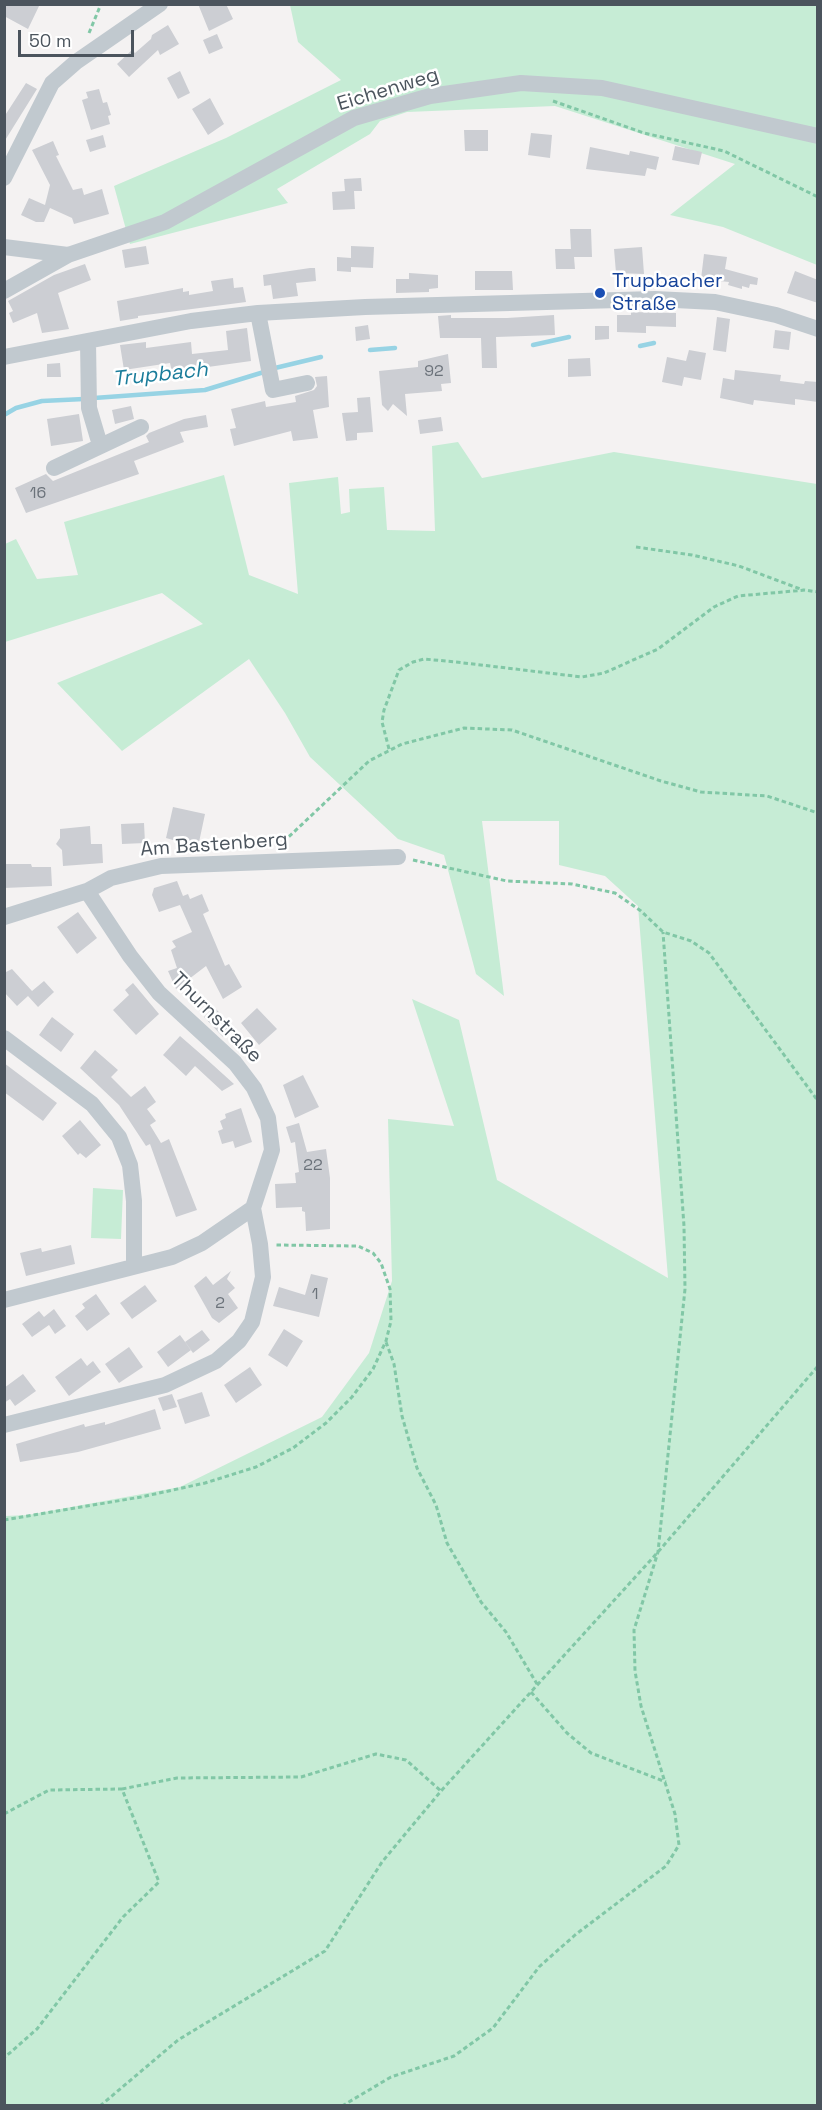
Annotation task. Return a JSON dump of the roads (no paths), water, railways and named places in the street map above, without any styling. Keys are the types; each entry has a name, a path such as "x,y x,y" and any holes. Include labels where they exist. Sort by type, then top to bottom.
{"street":[{"path":"4,178 52,82 76,62 160,4"},
{"name":"Eichenweg","path":"4,291 68,255 165,222 354,118 430,96 521,83 602,88 818,136"},
{"path":"4,247 68,255"},
{"path":"4,357 191,321 258,313 365,307 655,298 715,302 776,315 818,329"},
{"path":"258,313 273,390 307,383"},
{"path":"88,341 89,401 100,445"},
{"path":"54,468 141,428"},
{"name":"Am Bastenberg","path":"4,917 87,891 111,878 161,866 398,857"},
{"name":"Thurnstraße","path":"87,891 130,956 159,993 234,1063 254,1088 268,1118 272,1150 253,1208"},
{"path":"4,1038 92,1104 119,1137 130,1165 132,1177 134,1266"},
{"path":"4,1300 172,1257 202,1243 253,1208 260,1244 262,1277 252,1322 239,1341 216,1361 165,1384 4,1425"}],"waterway":[{"name":"Trupbach","path":"533,345 569,337"},
{"name":"Trupbach","path":"640,346 654,343"},
{"name":"Trupbach","path":"370,350 395,348"},
{"name":"Trupbach","path":"275,368 321,357"},
{"name":"Trupbach","path":"94,398 205,390 264,372"},
{"name":"Trupbach","path":"4,415 16,408 42,401 84,399"}],"place":[{"name":"Trupbacher Straße","path":"600,293"}]}
